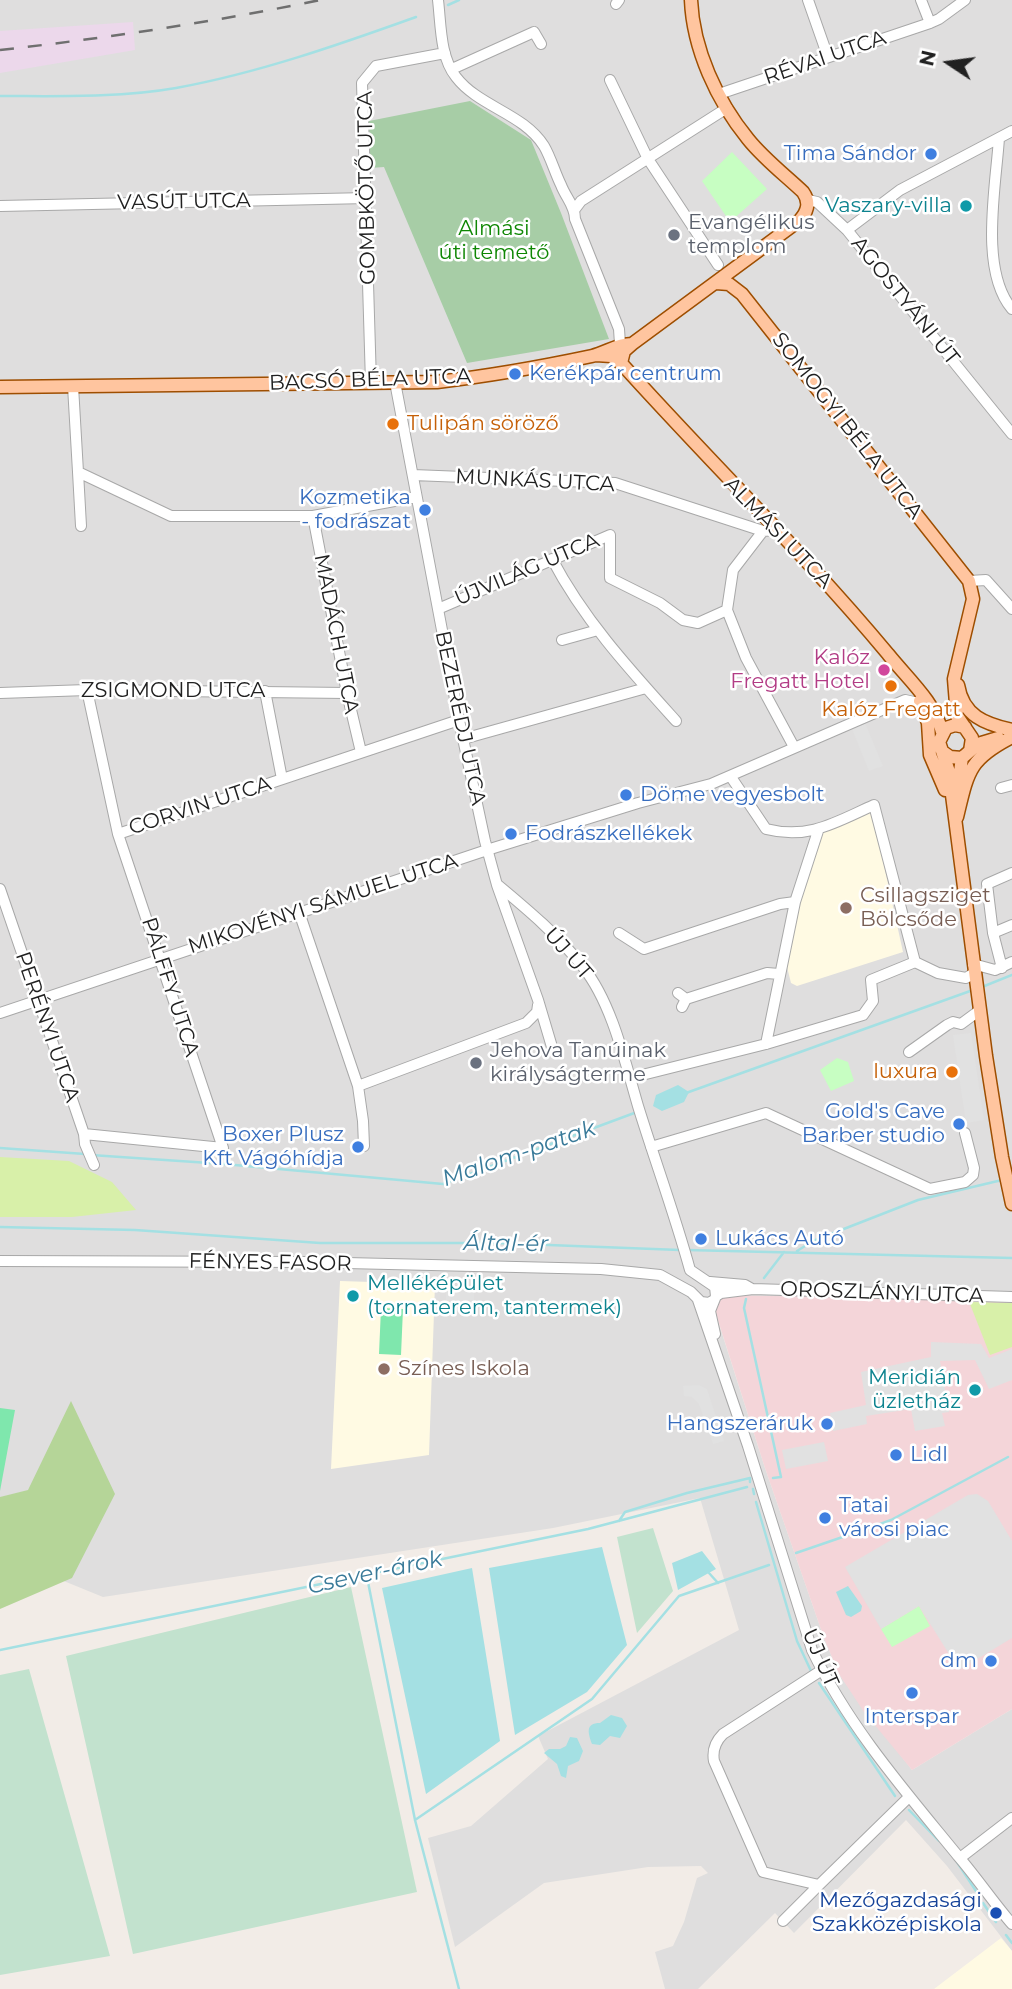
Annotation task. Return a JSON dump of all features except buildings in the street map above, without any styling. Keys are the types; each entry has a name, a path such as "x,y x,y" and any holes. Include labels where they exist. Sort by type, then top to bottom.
{"main road":[{"name":"AGOSTYÁNI ÚT","path":"691,0 699,46 727,108 749,141 803,192 808,200"},
{"name":"BACSÓ BÉLA UTCA","path":"0,387 396,383 474,378 596,355 626,344 738,268 800,220 807,210 808,200"},
{"path":"738,268 737,283 742,294"},
{"name":"SOMOGYI BÉLA UTCA","path":"716,283 729,284 742,294 970,581"},
{"path":"621,363 626,344"},
{"name":"ALMÁSI UTCA","path":"596,355 611,356 621,363 770,531 838,596 937,717 942,732"},
{"path":"956,824 958,772 972,742 967,729 957,716 954,693 958,660 973,598 970,581"},
{"path":"958,660 959,689 965,705 985,724 1012,733"},
{"path":"901,671 923,707 928,723 930,755 942,779 956,824"},
{"path":"1012,733 950,726 942,732 939,742 949,772 979,1010 1012,1204"},
{"path":"943,752 950,757 966,754 985,741 1012,733"},
{"path":"956,824 967,777 974,763 1012,733"}],"street":[{"path":"438,0 445,53 455,76 471,92 519,121 545,147 565,195 575,209 575,219 626,344"},
{"path":"808,0 828,57"},
{"path":"921,0 930,23"},
{"name":"RÉVAI UTCA","path":"719,94 930,23 965,0"},
{"path":"452,69 534,32 541,44"},
{"name":"GOMBKÖTŐ UTCA","path":"371,383 368,198 362,83 376,66 445,53"},
{"path":"610,80 648,159 718,265"},
{"path":"575,209 581,201 727,108"},
{"path":"847,229 900,190 1012,131"},
{"path":"999,138 992,235 999,288 1012,309"},
{"name":"VASÚT UTCA","path":"0,206 368,198"},
{"name":"AGOSTYÁNI ÚT","path":"808,200 817,202 847,229 1012,434"},
{"path":"999,288 1012,286"},
{"name":"BEZERÉDJ UTCA","path":"396,383 459,720 487,850 552,1047"},
{"path":"73,386 81,526"},
{"path":"78,472 171,516 313,516 416,497"},
{"name":"MUNKÁS UTCA","path":"413,475 615,483 770,531"},
{"name":"MADÁCH UTCA","path":"313,516 361,752"},
{"path":"770,531 733,570 727,610 746,658 794,747"},
{"name":"ÚJVILÁG UTCA","path":"438,609 610,535 610,578 660,603 683,620 698,623 727,610"},
{"path":"552,559 569,592 597,629 676,720"},
{"path":"970,581 986,580 1012,609"},
{"path":"562,640 597,629"},
{"path":"911,687 905,700 923,707"},
{"path":"463,739 646,688"},
{"name":"ZSIGMOND UTCA","path":"0,693 87,690 347,693"},
{"name":"PÁLFFY UTCA","path":"84,1139 223,1148 118,834 87,690"},
{"name":"CORVIN UTCA","path":"265,691 282,779"},
{"name":"MIKOVÉNYI SÁMUEL UTCA","path":"0,1013 487,850 731,777 905,700"},
{"name":"CORVIN UTCA","path":"118,834 459,720"},
{"path":"731,777 766,829 785,834 818,831 874,805 915,962"},
{"path":"766,1044 795,902 818,831"},
{"path":"630,1078 766,1044 863,1014 873,1002 872,980 915,962 938,973 966,978 975,978 1007,965 993,933 987,884 1012,873"},
{"name":"ÚJ ÚT","path":"497,885 526,909 584,967 595,984 612,1024 681,1240 686,1268 680,1282 683,1287"},
{"name":"PERÉNYI UTCA","path":"0,889 94,1165"},
{"path":"619,933 644,948 780,904 795,902"},
{"path":"299,912 358,1086 364,1146"},
{"path":"993,933 1012,925"},
{"path":"682,999 767,973 779,974"},
{"path":"358,1086 526,1023 537,1012 538,1000"},
{"path":"909,1052 947,1025 961,1024 979,1010"},
{"path":"651,1147 766,1114 930,1189 965,1182 973,1175 974,1168 965,1133"},
{"name":"FÉNYES FASOR","path":"0,1261 303,1262 601,1269 665,1277 698,1300"},
{"path":"686,1268 715,1287 715,1298"},
{"name":"FÉNYES FASOR","path":"665,1277 686,1268"},
{"name":"OROSZLÁNYI UTCA","path":"710,1282 745,1285 753,1289"},
{"name":"OROSZLÁNYI UTCA","path":"698,1300 706,1303 721,1293 753,1289 1012,1297"},
{"name":"ÚJ ÚT","path":"715,1298 710,1311 715,1347"},
{"name":"ÚJ ÚT","path":"698,1300 812,1650 822,1670 848,1714 909,1797 1012,1924"},
{"path":"819,1885 763,1872 713,1755 717,1740 723,1734 822,1670"},
{"path":"783,1921 909,1797"},
{"path":"960,1858 1012,1818"}],"shaded area":[{"path":"0,0 1012,0 1012,1300 710,1296 765,1468 839,1674 912,1770 1012,1709 1012,1951 947,1866 906,1820 794,1933 775,1913 698,1989 665,1989 655,1952 673,1946 684,1922 697,1878 708,1873 701,1866 648,1867 544,1883 455,1947 428,1838 471,1826 548,1759 538,1736 739,1630 700,1498 553,1528 103,1597 0,1555"},
{"path":"133,22 135,50 0,73 0,31"},
{"path":"863,718 883,766 869,771 850,724"},
{"name":"Csillagsziget Bölcsőde","path":"872,811 903,952 797,986 791,983 786,963 800,897 821,833"},
{"path":"971,1033 984,1120 966,1123 953,1035"},
{"name":"Színes Iskola","path":"340,1281 435,1284 429,1455 331,1469"},
{"path":"446,1288 474,1288 474,1307 446,1307"},
{"path":"710,1295 1012,1300 1012,1709 912,1770 864,1712 839,1674 765,1468"},
{"path":"931,1342 981,1344 989,1358 1012,1349 1012,1380 989,1389 975,1360 940,1361 949,1412 942,1413 945,1426 915,1431 911,1409 866,1416 867,1424 833,1431 830,1413 866,1405 861,1372 931,1357"},
{"path":"699,1385 707,1389 724,1441 713,1444 699,1404 692,1397 684,1396 683,1386"},
{"path":"824,1442 828,1461 786,1469 782,1450"},
{"path":"977,1494 988,1501 1012,1541 1012,1638 959,1670 919,1606 881,1629 845,1567 968,1495"},
{"path":"1001,1938 1012,1951 1012,1989 934,1989"}],"green space":[{"name":"Almási úti temető","path":"470,101 531,140 609,339 467,363 384,167 370,168 369,121"},
{"path":"732,152 767,189 730,222 702,181"},
{"path":"837,1058 848,1062 854,1081 831,1091 820,1070"},
{"path":"0,1157 69,1161 112,1182 136,1210 72,1217 0,1217"},
{"path":"1012,1303 1012,1347 990,1355 970,1304"},
{"path":"381,1308 403,1309 401,1355 379,1354"},
{"path":"71,1401 115,1494 72,1578 0,1609 0,1497 28,1490"},
{"path":"0,1408 15,1410 0,1491"},
{"path":"653,1528 673,1591 637,1633 617,1537"},
{"path":"351,1587 417,1892 133,1954 66,1656"},
{"path":"919,1606 930,1626 892,1647 881,1629"},
{"path":"29,1669 110,1956 0,1975 0,1675"}],"water":[{"path":"678,1085 689,1092 684,1102 662,1111 653,1106 656,1095"},
{"path":"602,1547 627,1645 587,1692 515,1735 489,1568"},
{"path":"702,1551 716,1569 678,1590 672,1563"},
{"path":"472,1568 500,1741 426,1794 382,1588"},
{"path":"848,1586 862,1606 861,1611 851,1617 846,1615 836,1592"},
{"path":"611,1715 622,1718 627,1726 620,1738 610,1736 600,1745 592,1744 590,1727"},
{"path":"570,1737 577,1738 583,1751 579,1761 568,1766 566,1778 561,1776 557,1764 544,1753 549,1749 566,1746"}],"waterway":[{"path":"448,5 459,0"},
{"path":"0,96 111,95 176,88 267,66 416,17"},
{"name":"Malom-patak","path":"982,987 1012,975"},
{"name":"Malom-patak","path":"686,1093 973,990"},
{"name":"Malom-patak","path":"91,1155 443,1184 637,1112"},
{"name":"Malom-patak","path":"0,1148 85,1154"},
{"path":"797,1251 813,1241 918,1200 1002,1180"},
{"name":"Által-ér","path":"0,1227 135,1230 320,1243 496,1243 680,1250"},
{"name":"Által-ér","path":"687,1250 1012,1258"},
{"path":"764,1278 784,1252"},
{"path":"746,1299 744,1308 781,1477 773,1478"},
{"path":"872,1527 891,1520 1008,1457"},
{"path":"619,1521 625,1512 687,1493 750,1478 750,1482"},
{"name":"Csever-árok","path":"0,1650 588,1529 747,1487"},
{"path":"753,1489 754,1494"},
{"path":"756,1502 797,1641 811,1671"},
{"path":"796,1553 863,1530"},
{"path":"415,1820 592,1699 679,1596 769,1565"},
{"path":"709,1573 718,1583"},
{"path":"368,1582 415,1820 459,1989"},
{"path":"819,1683 895,1796"},
{"path":"909,1810 939,1841"},
{"path":"957,1862 976,1891"},
{"path":"983,1903 996,1922"},
{"path":"1006,1935 1012,1943"}],"railway":[{"path":"0,50 160,29 320,0"}],"place":[{"name":"Tima Sándor","path":"931,154"},
{"name":"Vaszary-villa","path":"966,206"},
{"name":"Evangélikus templom","path":"674,235"},
{"name":"Kerékpár centrum","path":"515,374"},
{"name":"Tulipán söröző","path":"393,424"},
{"name":"Kozmetika - fodrászat","path":"425,510"},
{"name":"Kalóz Fregatt Hotel","path":"884,670"},
{"name":"Kalóz Fregatt","path":"891,686"},
{"name":"Döme vegyesbolt","path":"626,795"},
{"name":"Fodrászkellékek","path":"511,834"},
{"name":"Csillagsziget Bölcsőde","path":"846,908"},
{"name":"Jehova Tanúinak királyságterme","path":"476,1063"},
{"name":"luxura","path":"952,1072"},
{"name":"Gold's Cave Barber studio","path":"959,1124"},
{"name":"Boxer Plusz Kft Vágóhídja","path":"358,1147"},
{"name":"Lukács Autó","path":"701,1239"},
{"name":"Melléképület (tornaterem, tantermek)","path":"353,1296"},
{"name":"Színes Iskola","path":"384,1369"},
{"name":"Meridián üzletház","path":"975,1390"},
{"name":"Hangszeráruk","path":"827,1424"},
{"name":"Lidl","path":"896,1455"},
{"name":"Tatai városi piac","path":"825,1518"},
{"name":"dm","path":"991,1661"},
{"name":"Interspar","path":"912,1693"},
{"name":"Mezőgazdasági Szakközépiskola","path":"996,1913"}]}
